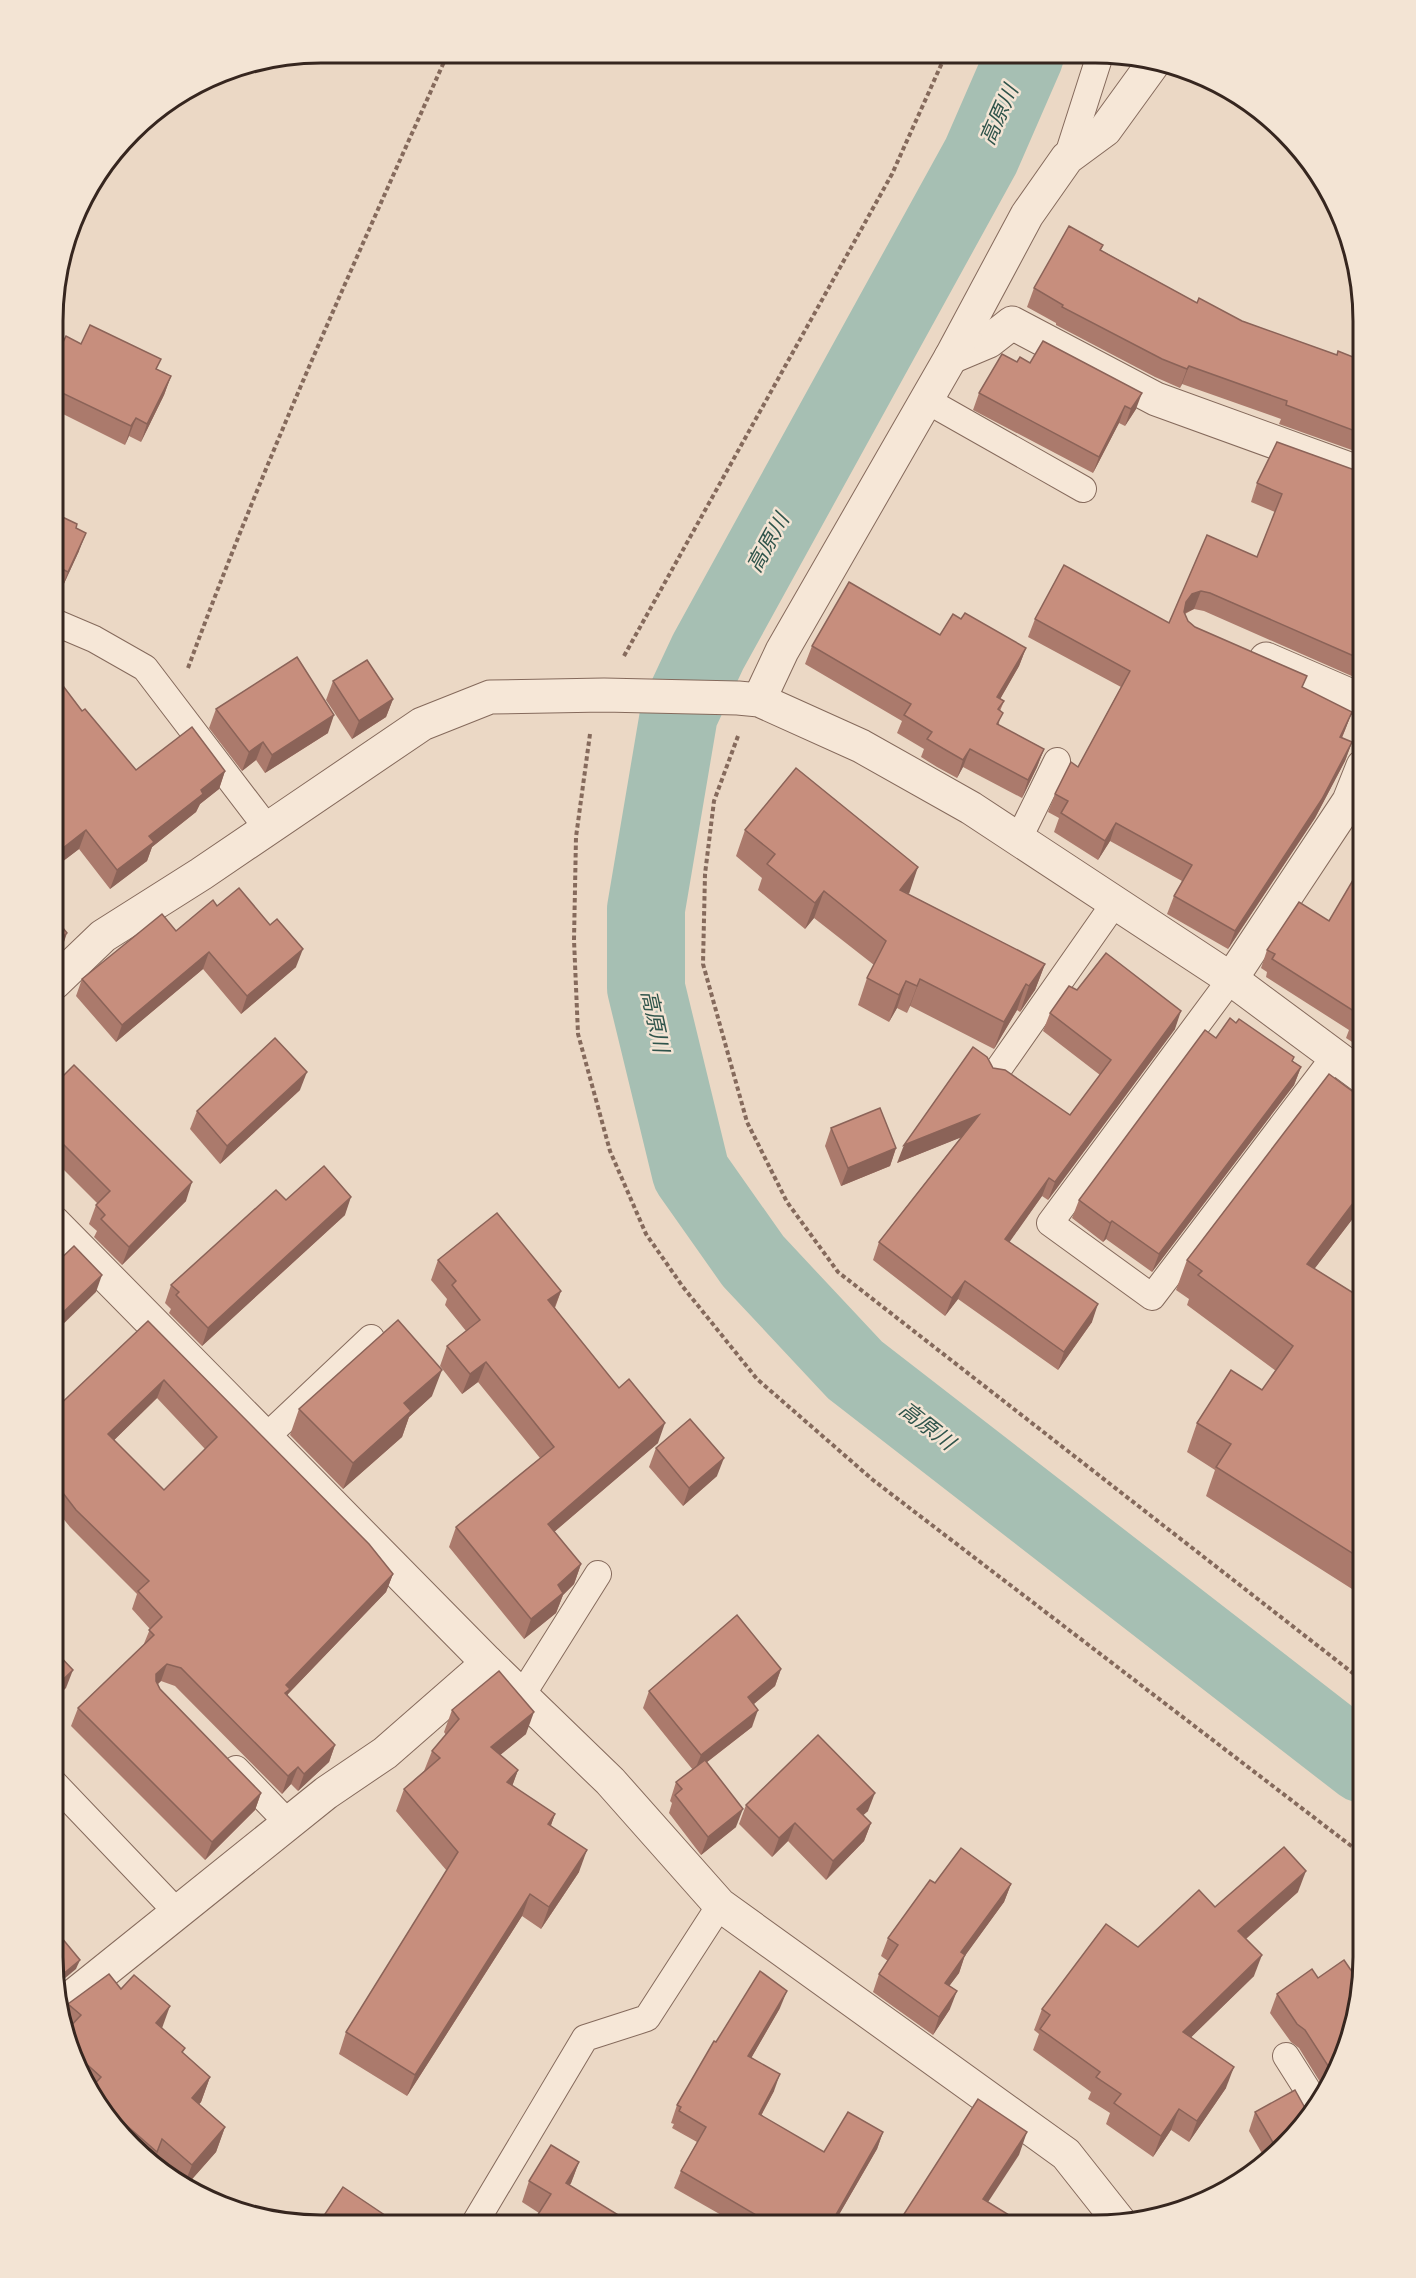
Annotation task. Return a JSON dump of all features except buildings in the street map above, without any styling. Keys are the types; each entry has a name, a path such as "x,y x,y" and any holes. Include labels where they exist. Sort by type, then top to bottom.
{"street":[{"path":"748,699 782,651 951,357 1027,215 1067,158 1105,130 1150,69"},
{"path":"951,357 988,341 1012,323 1156,399 1353,470"},
{"path":"1238,646 1353,697"},
{"path":"63,975 104,936 422,724 490,697 611,695 748,699 861,746 971,808 1231,979 1353,1070"},
{"path":"1231,979 1349,801 1353,791"},
{"path":"63,1231 488,1663 610,1781 720,1905 1066,2154 1113,2214"},
{"path":"67,2001 288,1822 385,1753 488,1663"}],"lane":[{"path":"1067,158 1097,63"},
{"path":"926,400 1083,489"},
{"path":"63,626 94,639 145,668 267,828"},
{"path":"1018,840 1057,760"},
{"path":"995,1074 1114,904"},
{"path":"1231,979 1050,1223 1152,1297 1335,1056"},
{"path":"266,1437 371,1338"},
{"path":"522,1695 598,1574"},
{"path":"222,1755 288,1822"},
{"path":"63,1792 176,1911"},
{"path":"479,2215 585,2038 647,2018 720,1905"},
{"path":"1286,2056 1312,2097"}],"path":[{"path":"174,705 235,540 306,371 444,63"},
{"path":"942,63 892,174 588,739 576,837 574,940 578,1034 610,1151 646,1234 683,1287 757,1379 873,1480 1353,1848"},
{"path":"748,699 740,730 714,801 705,874 703,964 747,1122 787,1202 838,1272 1353,1673"}],"waterway":[{"name":"高原川","path":"1022,63 981,156 708,652 679,714 646,909 646,988 691,1173 753,1261 855,1370 1353,1756"}]}
